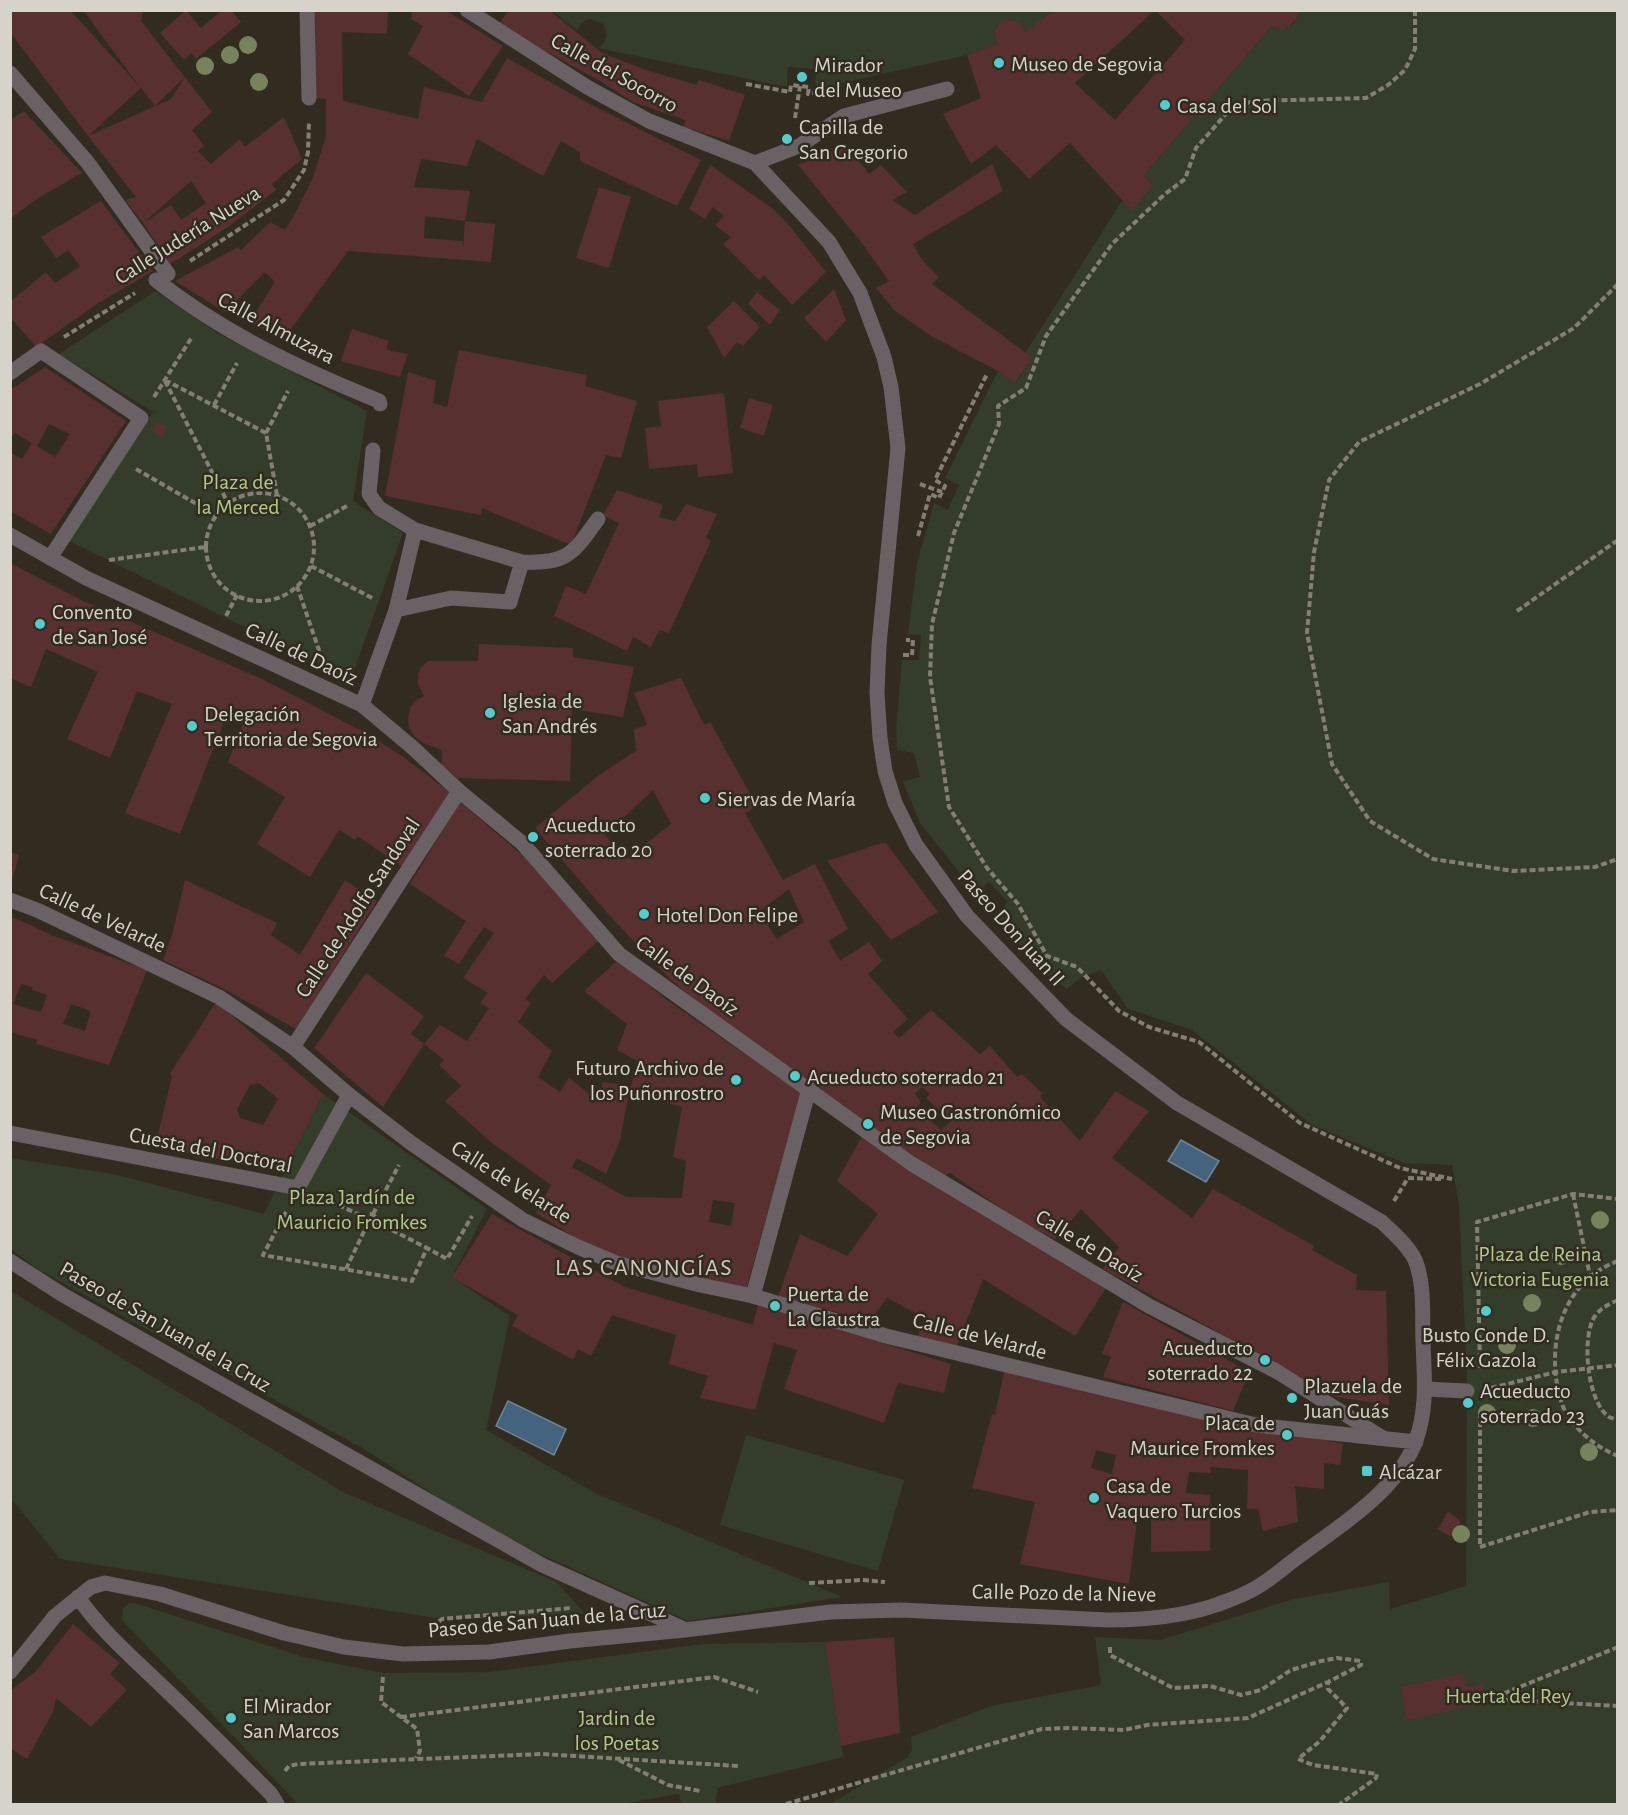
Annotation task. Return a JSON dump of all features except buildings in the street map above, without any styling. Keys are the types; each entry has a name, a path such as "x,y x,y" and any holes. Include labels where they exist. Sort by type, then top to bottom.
{"street":[{"path":"307,10 309,98"},
{"name":"Calle del Socorro","path":"467,10 587,87 649,121 755,163"},
{"name":"Calle Almuzara","path":"10,73 88,163 162,277 184,302 261,348 320,377 379,401 380,404"},
{"path":"755,163 799,146 844,116 946,89"},
{"name":"Paseo Don Juan II","path":"755,163 829,242 860,293 884,357 891,387 898,448 879,645 878,704 885,771 895,803 916,845 967,916 1066,1018 1177,1103 1382,1222 1400,1240 1415,1259 1420,1277 1425,1389 1422,1420 1416,1442"},
{"path":"10,374 41,351 141,418 50,558"},
{"path":"373,450 369,494 379,508 415,530 522,562 549,563 563,559 578,547 598,519"},
{"path":"362,705 396,610 415,530"},
{"name":"Calle de Daoíz","path":"10,535 129,598 362,705 522,843 619,954 912,1164 1149,1306 1276,1371 1383,1438"},
{"path":"396,610 452,598 510,602 522,562"},
{"name":"Calle de Adolfo Sandoval","path":"293,1047 459,790"},
{"name":"Calle de Velarde","path":"10,900 37,910 219,997 293,1047 349,1095 411,1143 523,1220 616,1263 753,1296 886,1336 1256,1425 1383,1438"},
{"path":"753,1296 809,1089"},
{"name":"Cuesta del Doctoral","path":"10,1133 298,1188 349,1095"},
{"name":"Paseo de San Juan de la Cruz","path":"10,1261 63,1295 542,1565 685,1630"},
{"path":"1425,1389 1474,1391"},
{"path":"1383,1438 1416,1442"},
{"name":"Calle Pozo de la Nieve","path":"685,1630 830,1612 901,1610 1136,1620 1174,1616 1215,1606 1251,1591 1355,1514 1399,1471 1416,1442"},
{"name":"Paseo de San Juan de la Cruz","path":"10,1672 55,1616 91,1587 105,1583 131,1587 185,1602 284,1633 344,1647 403,1654 489,1652 570,1641 685,1630"},
{"path":"78,1597 90,1615 116,1643 190,1713 274,1799"}],"path":[{"path":"1408,1178 1452,1179 1400,1168 1300,1123 1199,1042 1149,1027 1119,1011 1077,967 1047,956 1018,904 987,868 949,807 930,676 932,624 954,533 999,424 998,406 1026,388 1046,336 1112,244 1165,194 1185,179 1196,148 1233,106 1254,101 1366,98 1388,85 1405,70 1415,49 1415,10"},
{"path":"746,84 790,92 791,85 808,87 808,94 838,89"},
{"path":"798,100 800,86"},
{"name":"Calle Judería Nueva","path":"41,351 284,200 304,170 308,152 309,98"},
{"path":"1617,284 1574,328 1480,384 1359,442 1329,480 1314,552 1307,633 1332,764 1370,820 1432,858 1513,871 1595,867 1617,859"},
{"path":"165,380 194,334"},
{"path":"214,405 239,360"},
{"path":"916,546 930,494 939,498 945,486 935,480 987,374"},
{"path":"165,380 266,433 277,495"},
{"path":"165,380 228,503"},
{"path":"116,458 216,515"},
{"path":"932,488 942,492"},
{"path":"259,493 277,495 302,512 310,526 314,539 311,566 297,586 284,595 268,600 252,600 224,587 215,575 206,547 209,531 216,515 228,503 243,495 259,493"},
{"path":"310,526 369,494"},
{"path":"1517,611 1617,540"},
{"path":"108,560 206,547"},
{"path":"311,566 396,610"},
{"path":"297,586 317,645"},
{"path":"899,655 912,655 913,640 904,639"},
{"path":"373,1214 411,1143"},
{"path":"365,1217 298,1188 263,1255 412,1281 427,1248"},
{"path":"376,1222 447,1259 485,1193"},
{"path":"1573,1194 1590,1276"},
{"path":"1617,1199 1573,1194 1477,1222 1474,1391 1480,1547 1590,1512 1617,1510"},
{"path":"365,1217 373,1214"},
{"path":"373,1214 377,1218 376,1222"},
{"path":"365,1217 364,1221 367,1225"},
{"path":"367,1225 372,1226 376,1222"},
{"path":"346,1269 367,1225"},
{"path":"1617,1261 1603,1266 1590,1276 1571,1299 1559,1323 1554,1353 1563,1405 1574,1423 1589,1439 1617,1456"},
{"path":"1617,1300 1599,1311 1591,1323 1587,1340 1588,1368 1600,1405 1609,1417 1617,1420"},
{"path":"1474,1391 1556,1372 1617,1365"},
{"path":"786,1804 1042,1729 1124,1730 1147,1725 1248,1718 1361,1665 1361,1661 1337,1658 1321,1661 1291,1670 1261,1690 1241,1695 1210,1686 1173,1688 1110,1655 1108,1620"},
{"path":"1617,1647 1490,1699 1617,1706"},
{"path":"400,1717 714,1677 758,1692"},
{"path":"1328,1682 1328,1689 1347,1708 1320,1741 1298,1759 1314,1764 1377,1774 1376,1778 1340,1804"},
{"path":"274,1799 289,1766 298,1764 542,1754 738,1766"},
{"path":"616,1758 668,1785 700,1791"}],"green space":[{"path":"1299,10 1617,11 1617,1804 830,1804 908,1757 912,1750 911,1737 991,1706 1101,1685 1095,1637 1160,1640 1294,1599 1389,1582 1390,1609 1466,1586 1467,1377 1459,1205 1452,1165 1404,1163 1312,1125 1192,1030 1128,1009 1101,970 1080,978 1067,989 1036,965 996,914 1008,902 989,882 976,893 920,823 903,782 920,777 914,753 897,750 896,730 902,660 919,660 921,635 908,634 917,563 934,503 948,510 959,485 945,478 998,371 1016,383 1032,359 1026,352 1122,201 1133,210 1153,186 1144,175 1271,27 1290,26 1296,20"},
{"path":"553,11 1054,11 1025,32 1014,21 1009,20 1000,24 994,33 998,46 815,89 816,69 788,67 787,87 598,48 606,37 603,24 590,19 582,22 577,30"},
{"name":"Plaza de la Merced","path":"155,291 219,334 367,411 353,501 403,533 351,679 69,541 153,412 59,354"},
{"name":"Plaza Jardín de Mauricio Fromkes","path":"323,1094 487,1209 452,1277 510,1316 486,1430 595,1493 842,1597 688,1621 489,1531 364,1449 39,1270 11,1249 11,1158 118,1175 264,1214"},
{"path":"11,1291 345,1493 557,1582 585,1614 442,1619 60,1559 11,1498"},
{"path":"746,1435 904,1480 878,1571 720,1525"},
{"name":"Jardin de los Poetas","path":"134,1603 304,1657 383,1673 489,1672 703,1644 825,1642 843,1757 717,1788 716,1804 681,1804 679,1794 622,1804 298,1804 122,1620 123,1608"}],"water":[{"path":"1181,1140 1219,1161 1206,1182 1168,1161"},
{"path":"508,1401 566,1429 554,1455 496,1426"}],"place":[{"name":"Museo de Segovia","path":"999,63"},
{"name":"Mirador del Museo","path":"802,77"},
{"name":"Casa del Sol","path":"1165,105"},
{"name":"Capilla de San Gregorio","path":"787,139"},
{"name":"Convento de San José","path":"40,624"},
{"name":"Iglesia de San Andrés","path":"490,713"},
{"name":"Delegación Territoria de Segovia","path":"192,726"},
{"name":"Siervas de María","path":"705,798"},
{"name":"Acueducto soterrado 20","path":"533,837"},
{"name":"Hotel Don Felipe","path":"644,914"},
{"name":"Acueducto soterrado 21","path":"795,1076"},
{"name":"Futuro Archivo de los Puñonrostro","path":"736,1080"},
{"name":"Museo Gastronómico de Segovia","path":"868,1124"},
{"name":"Puerta de La Claustra","path":"775,1306"},
{"name":"Busto Conde D. Félix Gazola","path":"1486,1311"},
{"name":"Acueducto soterrado 22","path":"1265,1360"},
{"name":"Plazuela de Juan Guás","path":"1292,1398"},
{"name":"Acueducto soterrado 23","path":"1468,1403"},
{"name":"Placa de Maurice Fromkes","path":"1287,1435"},
{"name":"Alcázar","path":"1367,1471"},
{"name":"Casa de Vaquero Turcios","path":"1094,1498"},
{"name":"El Mirador San Marcos","path":"231,1718"}],"district":[{"name":"LAS CANONGÍAS","path":"644,1267"}],"park label":[{"name":"Plaza de Reina Victoria Eugenia","path":"1540,1266"},
{"name":"Huerta del Rey","path":"1508,1695"}]}
